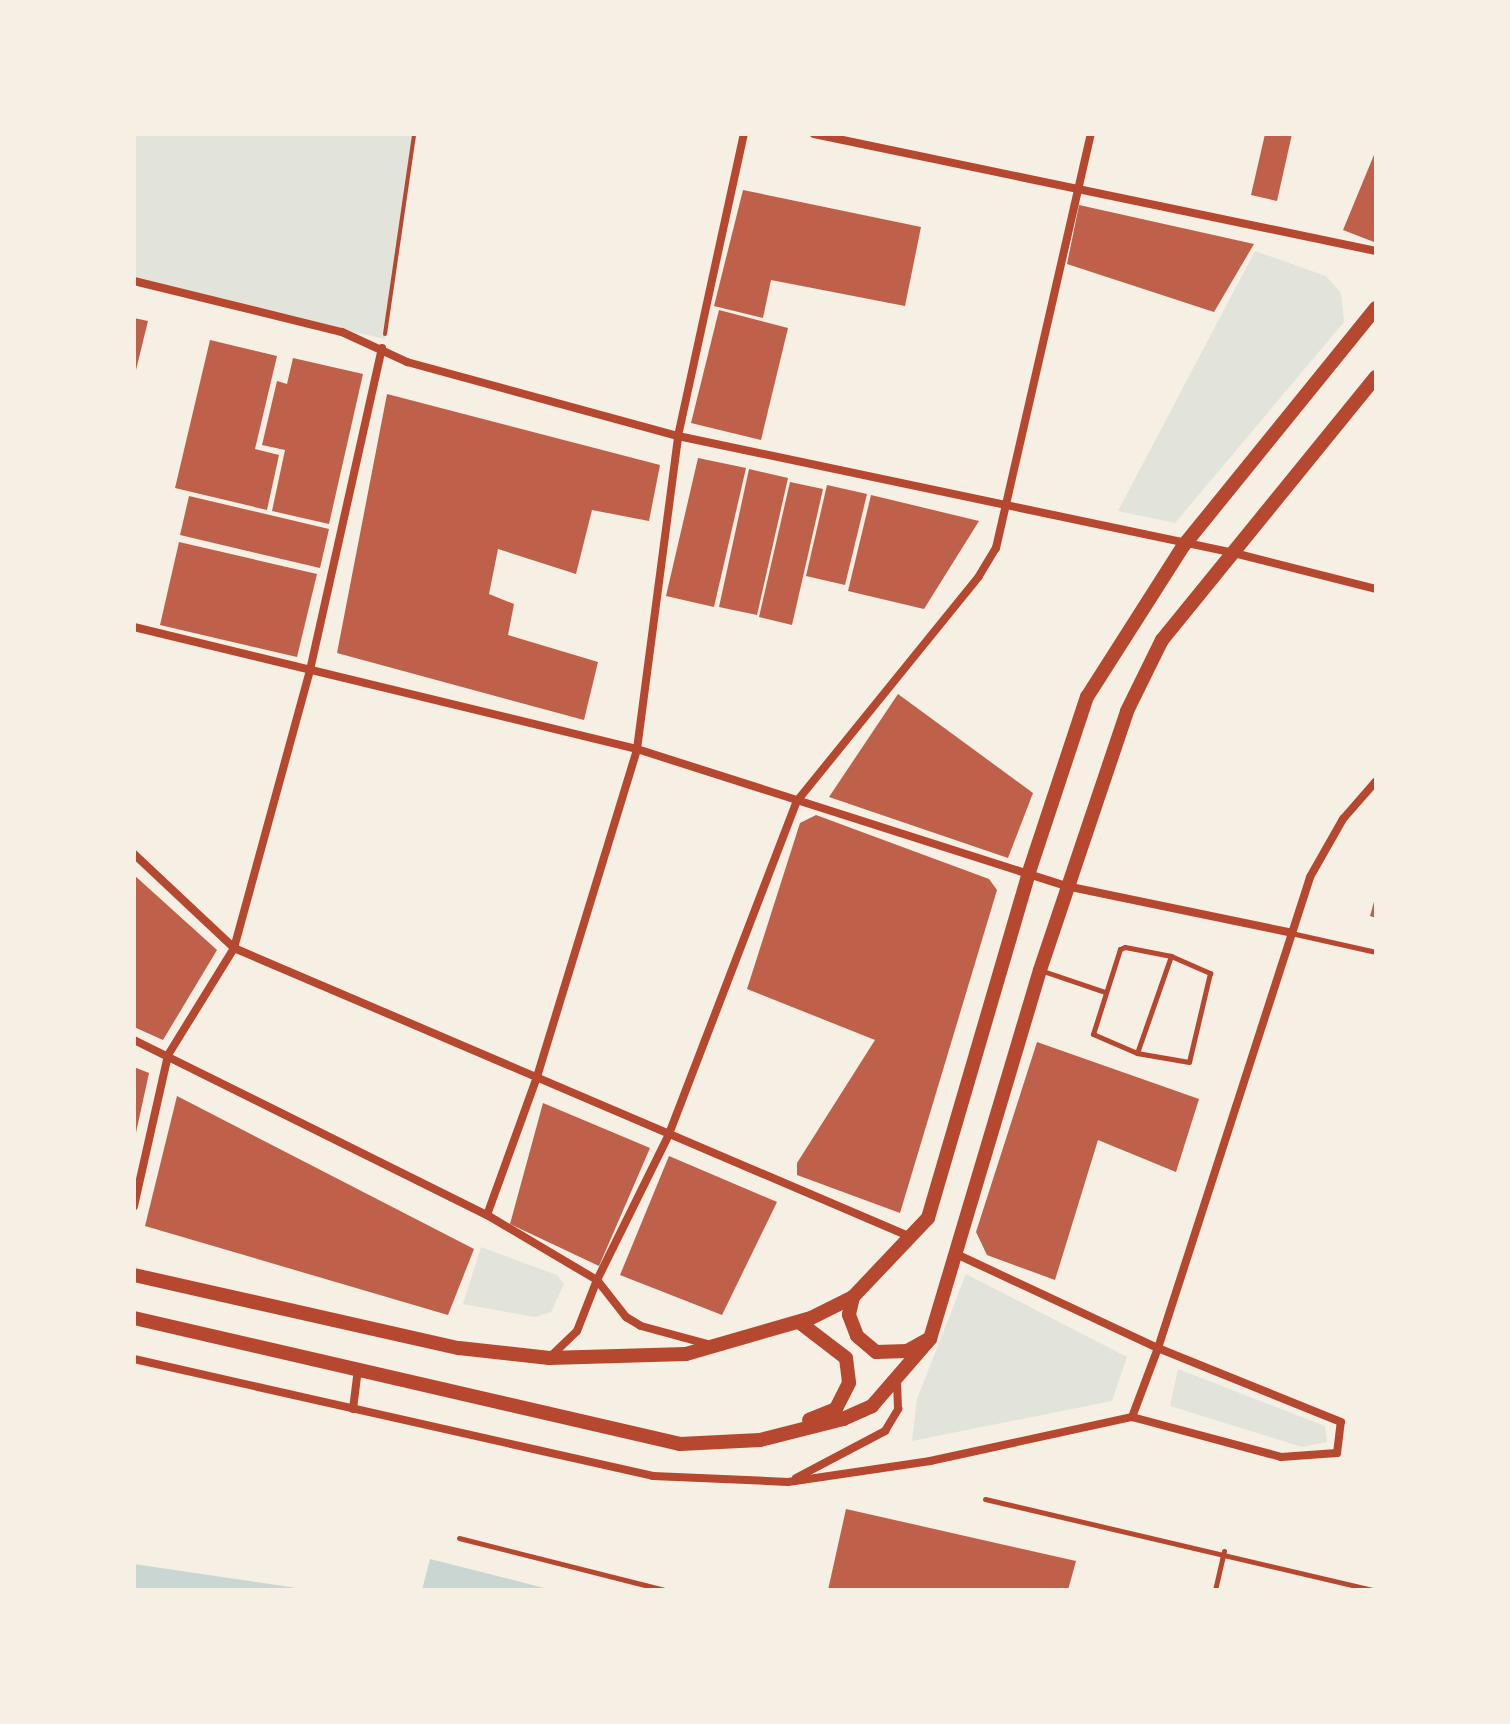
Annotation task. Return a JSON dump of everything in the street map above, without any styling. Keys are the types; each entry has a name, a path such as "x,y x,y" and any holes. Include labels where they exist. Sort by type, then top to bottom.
{"main road":[{"path":"134,1275 459,1348 549,1358 686,1354 799,1322 853,1297 928,1218 1028,875 1087,697 1184,545 1376,308"},
{"path":"134,1318 680,1444 760,1440 843,1419 872,1406 897,1383 930,1339 1066,886 1134,697 1162,640 1376,377"},
{"path":"853,1297 849,1315 857,1336 876,1352 907,1351 930,1339"},
{"path":"760,1440 836,1409 849,1383 846,1358 799,1322"}],"street":[{"path":"487,1215 536,1080 637,749 678,436 744,134"},
{"path":"814,134 1376,251"},
{"path":"549,1358 577,1331 597,1280 669,1134 797,801 979,576 996,548 1091,134"},
{"path":"134,281 342,332 407,362 678,436 1006,509 1234,553 1376,589"},
{"path":"134,1206 168,1055 234,948 310,670 382,348"},
{"path":"134,627 637,749 1066,886 1289,932"},
{"path":"1132,1417 1158,1348 1289,932 1310,877 1343,819 1376,781"},
{"path":"134,854 234,948 536,1080 911,1237"},
{"path":"134,1040 487,1215 597,1280 626,1317 641,1326 716,1346"},
{"path":"134,1359 653,1476 788,1482 930,1461 1132,1417 1281,1457 1337,1453 1341,1422 1158,1348 954,1253"},
{"path":"353,1409 358,1369"},
{"path":"788,1482 885,1431 898,1409 897,1383"}],"lane":[{"path":"1289,932 1376,952"},
{"path":"1133,947 1205,968 1211,981 1189,1062 1137,1053 1093,1034 1105,992 1120,949 1133,947"},
{"path":"1137,1053 1171,956"},
{"path":"1040,970 1105,992"},
{"path":"985,1499 1224,1551 1374,1590"},
{"path":"459,1538 664,1590"},
{"path":"1215,1590 1224,1551"}],"path":[{"path":"382,348 414,134"}],"shaded area":[{"path":"134,134 414,134 385,339 134,282"},
{"path":"1255,251 1326,276 1341,293 1344,322 1175,523 1118,511"},
{"path":"481,1247 557,1275 564,1284 551,1312 535,1317 463,1304"},
{"path":"966,1274 1127,1357 1112,1401 912,1441 917,1399"},
{"path":"1178,1369 1325,1426 1327,1442 1302,1447 1170,1406"},
{"path":"430,1559 552,1590 422,1590"},
{"path":"134,1564 297,1588 134,1590"}],"building":[{"path":"1265,134 1292,134 1277,201 1251,195"},
{"path":"1376,150 1376,237 1374,242 1343,230"},
{"path":"743,190 921,227 905,306 771,280 763,318 714,306"},
{"path":"1079,205 1254,244 1214,312 1067,264"},
{"path":"719,310 788,328 761,440 691,423"},
{"path":"134,318 148,321 135,374 134,374"},
{"path":"210,340 277,356 255,449 279,455 267,510 175,488"},
{"path":"293,358 363,374 329,524 272,511 285,450 262,445 277,381 287,384"},
{"path":"387,394 660,465 649,521 592,510 576,574 498,549 489,594 514,604 508,635 598,662 584,720 337,653"},
{"path":"698,458 746,468 714,607 666,596"},
{"path":"749,469 788,478 757,615 719,607"},
{"path":"790,482 823,489 792,625 759,617"},
{"path":"827,485 867,494 845,585 806,576"},
{"path":"871,495 979,521 924,609 848,591"},
{"path":"189,496 329,529 320,568 180,535"},
{"path":"179,542 317,574 297,657 160,625"},
{"path":"898,694 1033,793 1008,858 829,797"},
{"path":"816,815 989,879 997,890 900,1213 797,1175 797,1163 875,1040 747,989 800,823"},
{"path":"134,875 217,950 163,1040 134,1027"},
{"path":"1376,898 1376,918 1370,916"},
{"path":"1037,1042 1199,1099 1176,1172 1098,1140 1055,1280 987,1255 976,1232"},
{"path":"134,1067 149,1073 135,1137 134,1136"},
{"path":"177,1096 474,1249 448,1315 145,1226"},
{"path":"543,1103 650,1148 599,1266 510,1224"},
{"path":"669,1156 777,1202 722,1315 620,1275"},
{"path":"846,1509 1076,1561 1068,1590 828,1590"}]}
